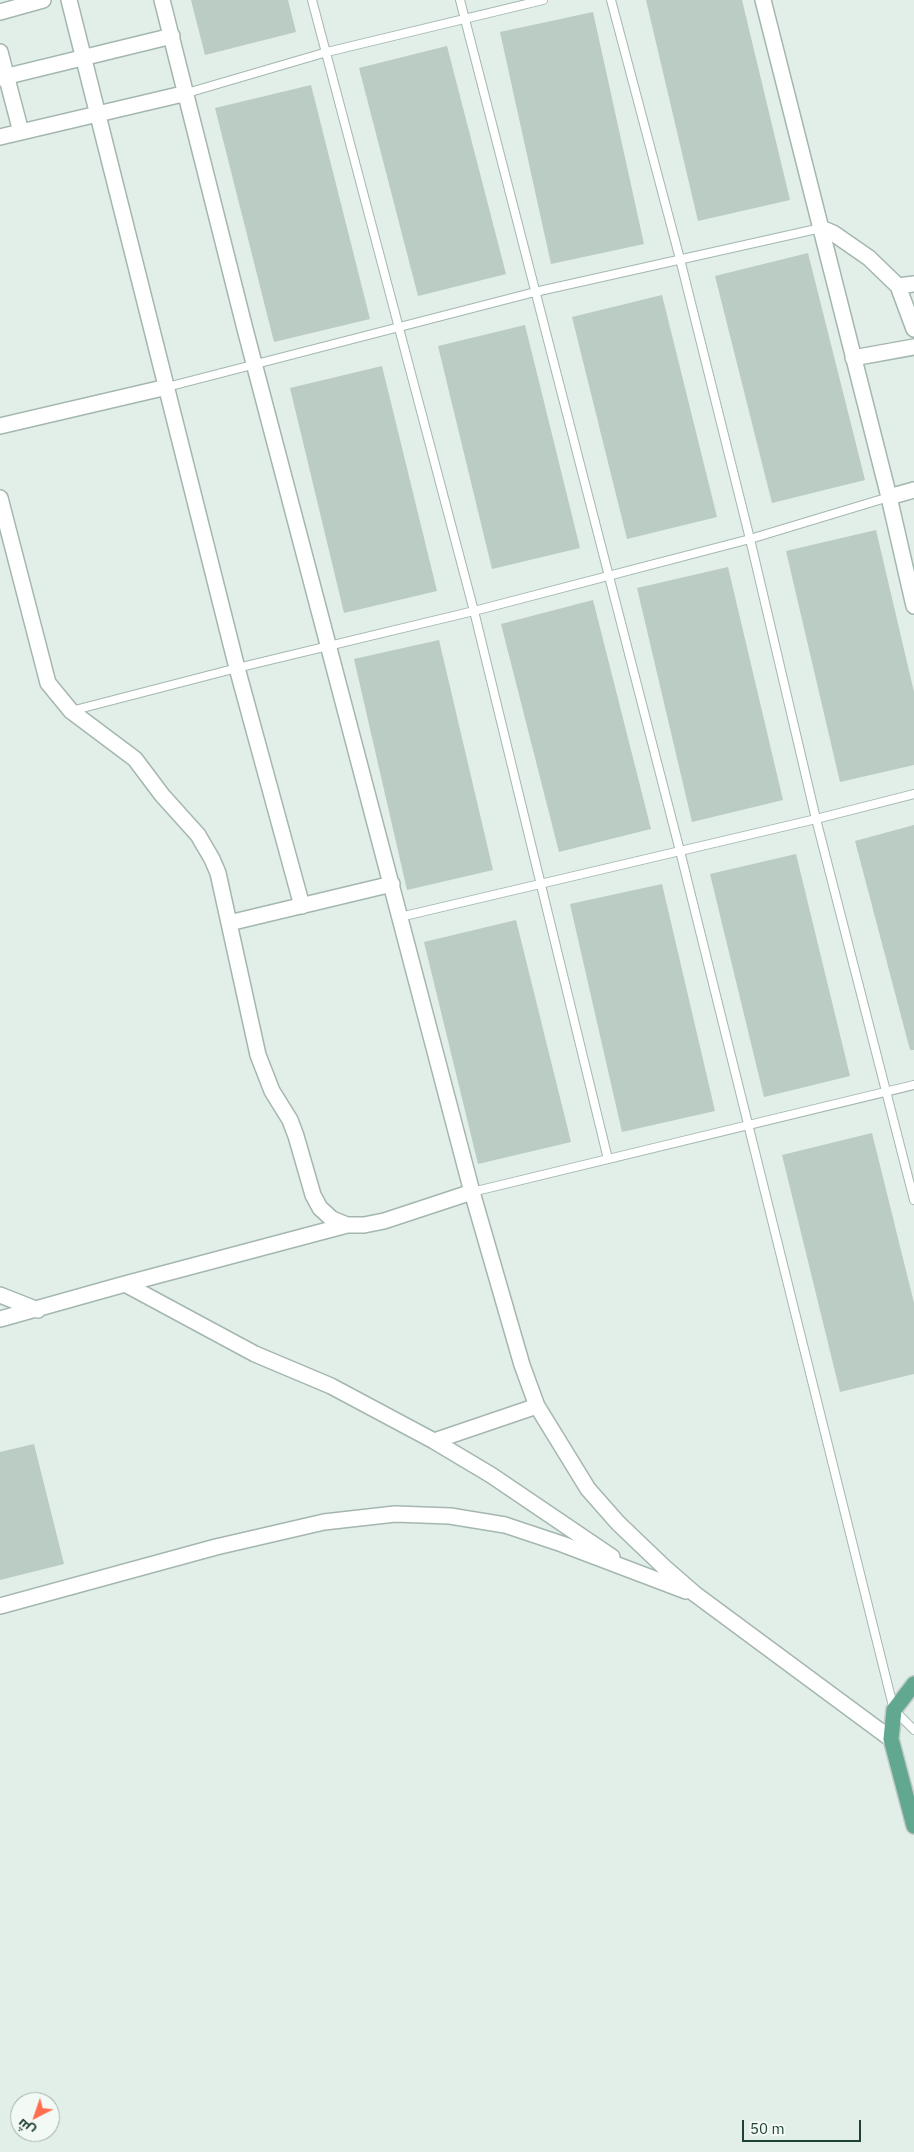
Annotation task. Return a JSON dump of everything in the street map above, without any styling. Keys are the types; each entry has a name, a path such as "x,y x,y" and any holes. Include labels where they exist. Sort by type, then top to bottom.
{"main road":[{"path":"914,1684 894,1710 891,1739 914,1826"}],"street":[{"path":"0,12 43,0"},
{"path":"69,0 96,114 237,668 302,906"},
{"path":"162,0 255,364 472,1192 522,1366 537,1406 588,1489 618,1523 695,1594 891,1739"},
{"path":"763,0 913,597"},
{"path":"3,78 172,36"},
{"path":"0,52 3,78 21,132"},
{"path":"0,137 187,93"},
{"path":"821,228 833,233 869,258 898,286 914,329"},
{"path":"898,286 914,284"},
{"path":"853,358 914,347"},
{"path":"0,426 167,387"},
{"path":"889,497 914,490"},
{"path":"0,498 44,674 54,693 71,711 135,759 162,796 198,835 218,873 264,1075 296,1136 312,1195 320,1208 332,1219 347,1225"},
{"path":"229,923 392,884"},
{"path":"0,1319 347,1225 364,1226 384,1221 472,1192"},
{"path":"125,1284 255,1354 321,1381 434,1441 492,1475 629,1570"},
{"path":"0,1294 38,1310"},
{"path":"434,1441 537,1406"},
{"path":"0,1606 216,1547 324,1522 378,1515 423,1514 450,1516 505,1525 695,1594"}],"lane":[{"path":"312,0 474,611 608,1159"},
{"path":"460,0 680,851 894,1710 914,1730"},
{"path":"187,93 327,52 543,0"},
{"path":"611,0 680,259 750,539 816,819 914,1200"},
{"path":"167,387 534,292 821,228"},
{"path":"71,711 609,576 750,539 889,497"},
{"path":"400,917 541,885 914,794"},
{"path":"472,1192 749,1127 914,1085"}],"building":[{"path":"191,0 288,0 296,32 205,55"},
{"path":"646,0 742,0 790,200 698,221"},
{"path":"593,12 644,244 551,264 500,32"},
{"path":"447,46 506,274 418,296 359,68"},
{"path":"311,85 370,319 274,342 215,108"},
{"path":"808,253 865,480 772,503 715,276"},
{"path":"662,295 717,517 627,539 572,317"},
{"path":"525,325 580,548 492,569 438,346"},
{"path":"382,366 437,591 344,613 290,388"},
{"path":"876,530 914,692 914,765 840,782 786,551"},
{"path":"728,567 783,800 692,822 637,588"},
{"path":"593,600 651,829 559,852 501,624"},
{"path":"439,640 493,870 407,890 354,659"},
{"path":"914,825 914,1050 910,1050 855,841"},
{"path":"796,854 850,1076 764,1097 710,874"},
{"path":"662,884 715,1111 622,1132 570,904"},
{"path":"516,920 571,1142 478,1164 424,942"},
{"path":"872,1133 914,1303 914,1374 840,1392 782,1155"},
{"path":"34,1444 64,1564 0,1580 0,1452"}]}
